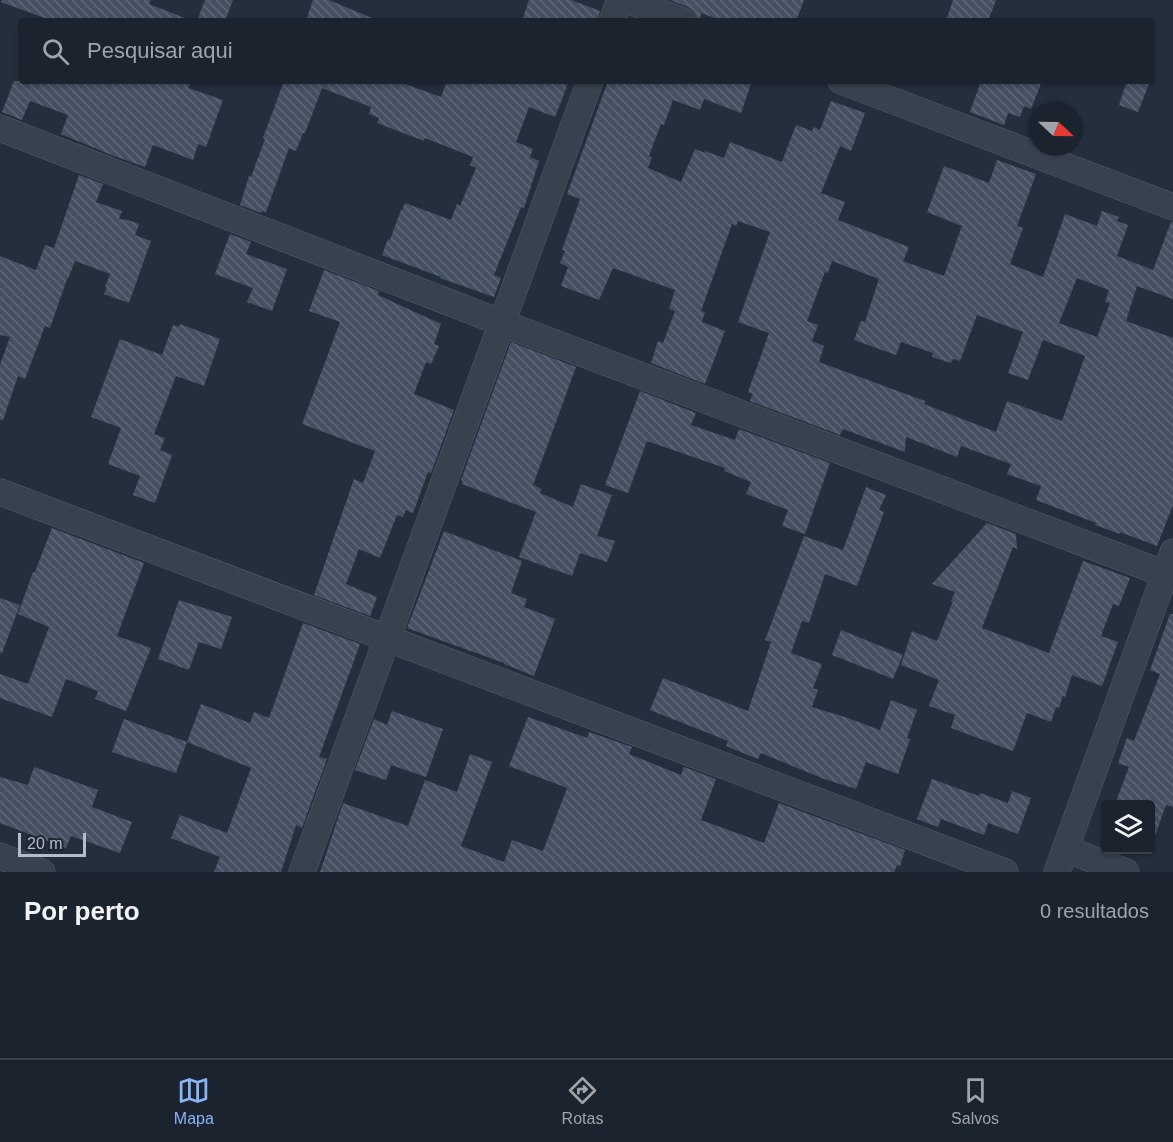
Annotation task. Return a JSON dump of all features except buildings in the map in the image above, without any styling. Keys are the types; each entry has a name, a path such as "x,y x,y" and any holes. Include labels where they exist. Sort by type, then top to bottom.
{"street":[{"path":"613,18 620,0"},
{"path":"627,0 675,18"},
{"path":"302,872 589,84"},
{"path":"850,84 1173,207"},
{"path":"0,128 502,323 1169,563 1061,860 1126,872"},
{"path":"0,492 1005,872"},
{"path":"0,856 42,872"}]}
